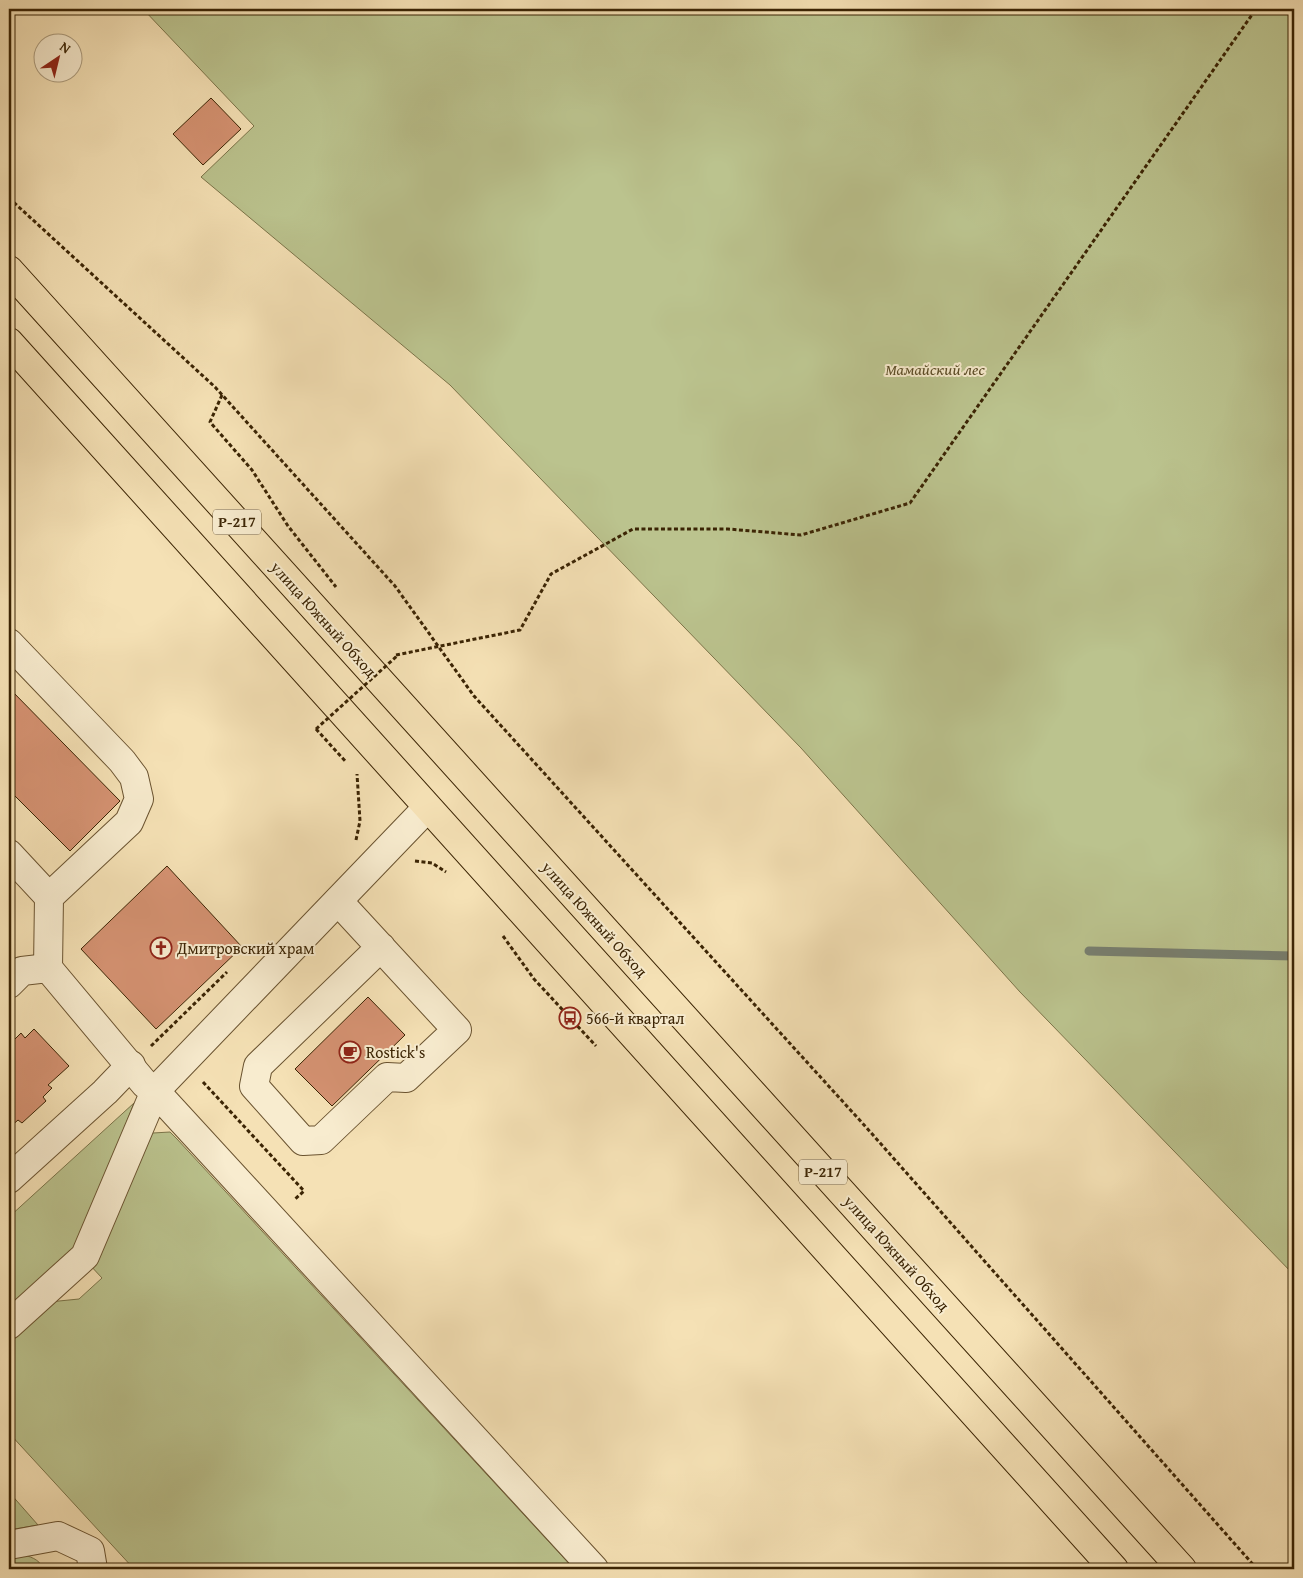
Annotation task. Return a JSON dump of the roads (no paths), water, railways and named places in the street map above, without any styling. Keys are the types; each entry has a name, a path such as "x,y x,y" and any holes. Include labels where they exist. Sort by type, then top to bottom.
{"main road":[{"name":"улица Южный Обход","path":"9,270 1182,1569"},
{"name":"Р-217","path":"9,342 1114,1569"}],"lane":[{"path":"9,643 122,761 134,777 139,799 129,822 49,897"},
{"path":"9,1326 85,1256 155,1091 427,808"},
{"path":"9,854 49,897 48,968 145,1084 155,1091 594,1569"},
{"path":"338,901 381,947 457,1030 406,1078 388,1077 322,1140 303,1141 254,1086 258,1066 381,947"},
{"path":"9,984 22,971 48,968"},
{"path":"9,1179 105,1092 131,1065"},
{"path":"9,1545 58,1536 90,1550 93,1569"}],"waterway":[{"path":"1089,951 1294,956"}],"place":[{"name":"Дмитровский храм","path":"161,948"},
{"name":"566-й квартал","path":"570,1018"},
{"name":"Rostick's","path":"350,1052"}],"park label":[{"name":"Мамайский лес","path":"935,369"}]}
